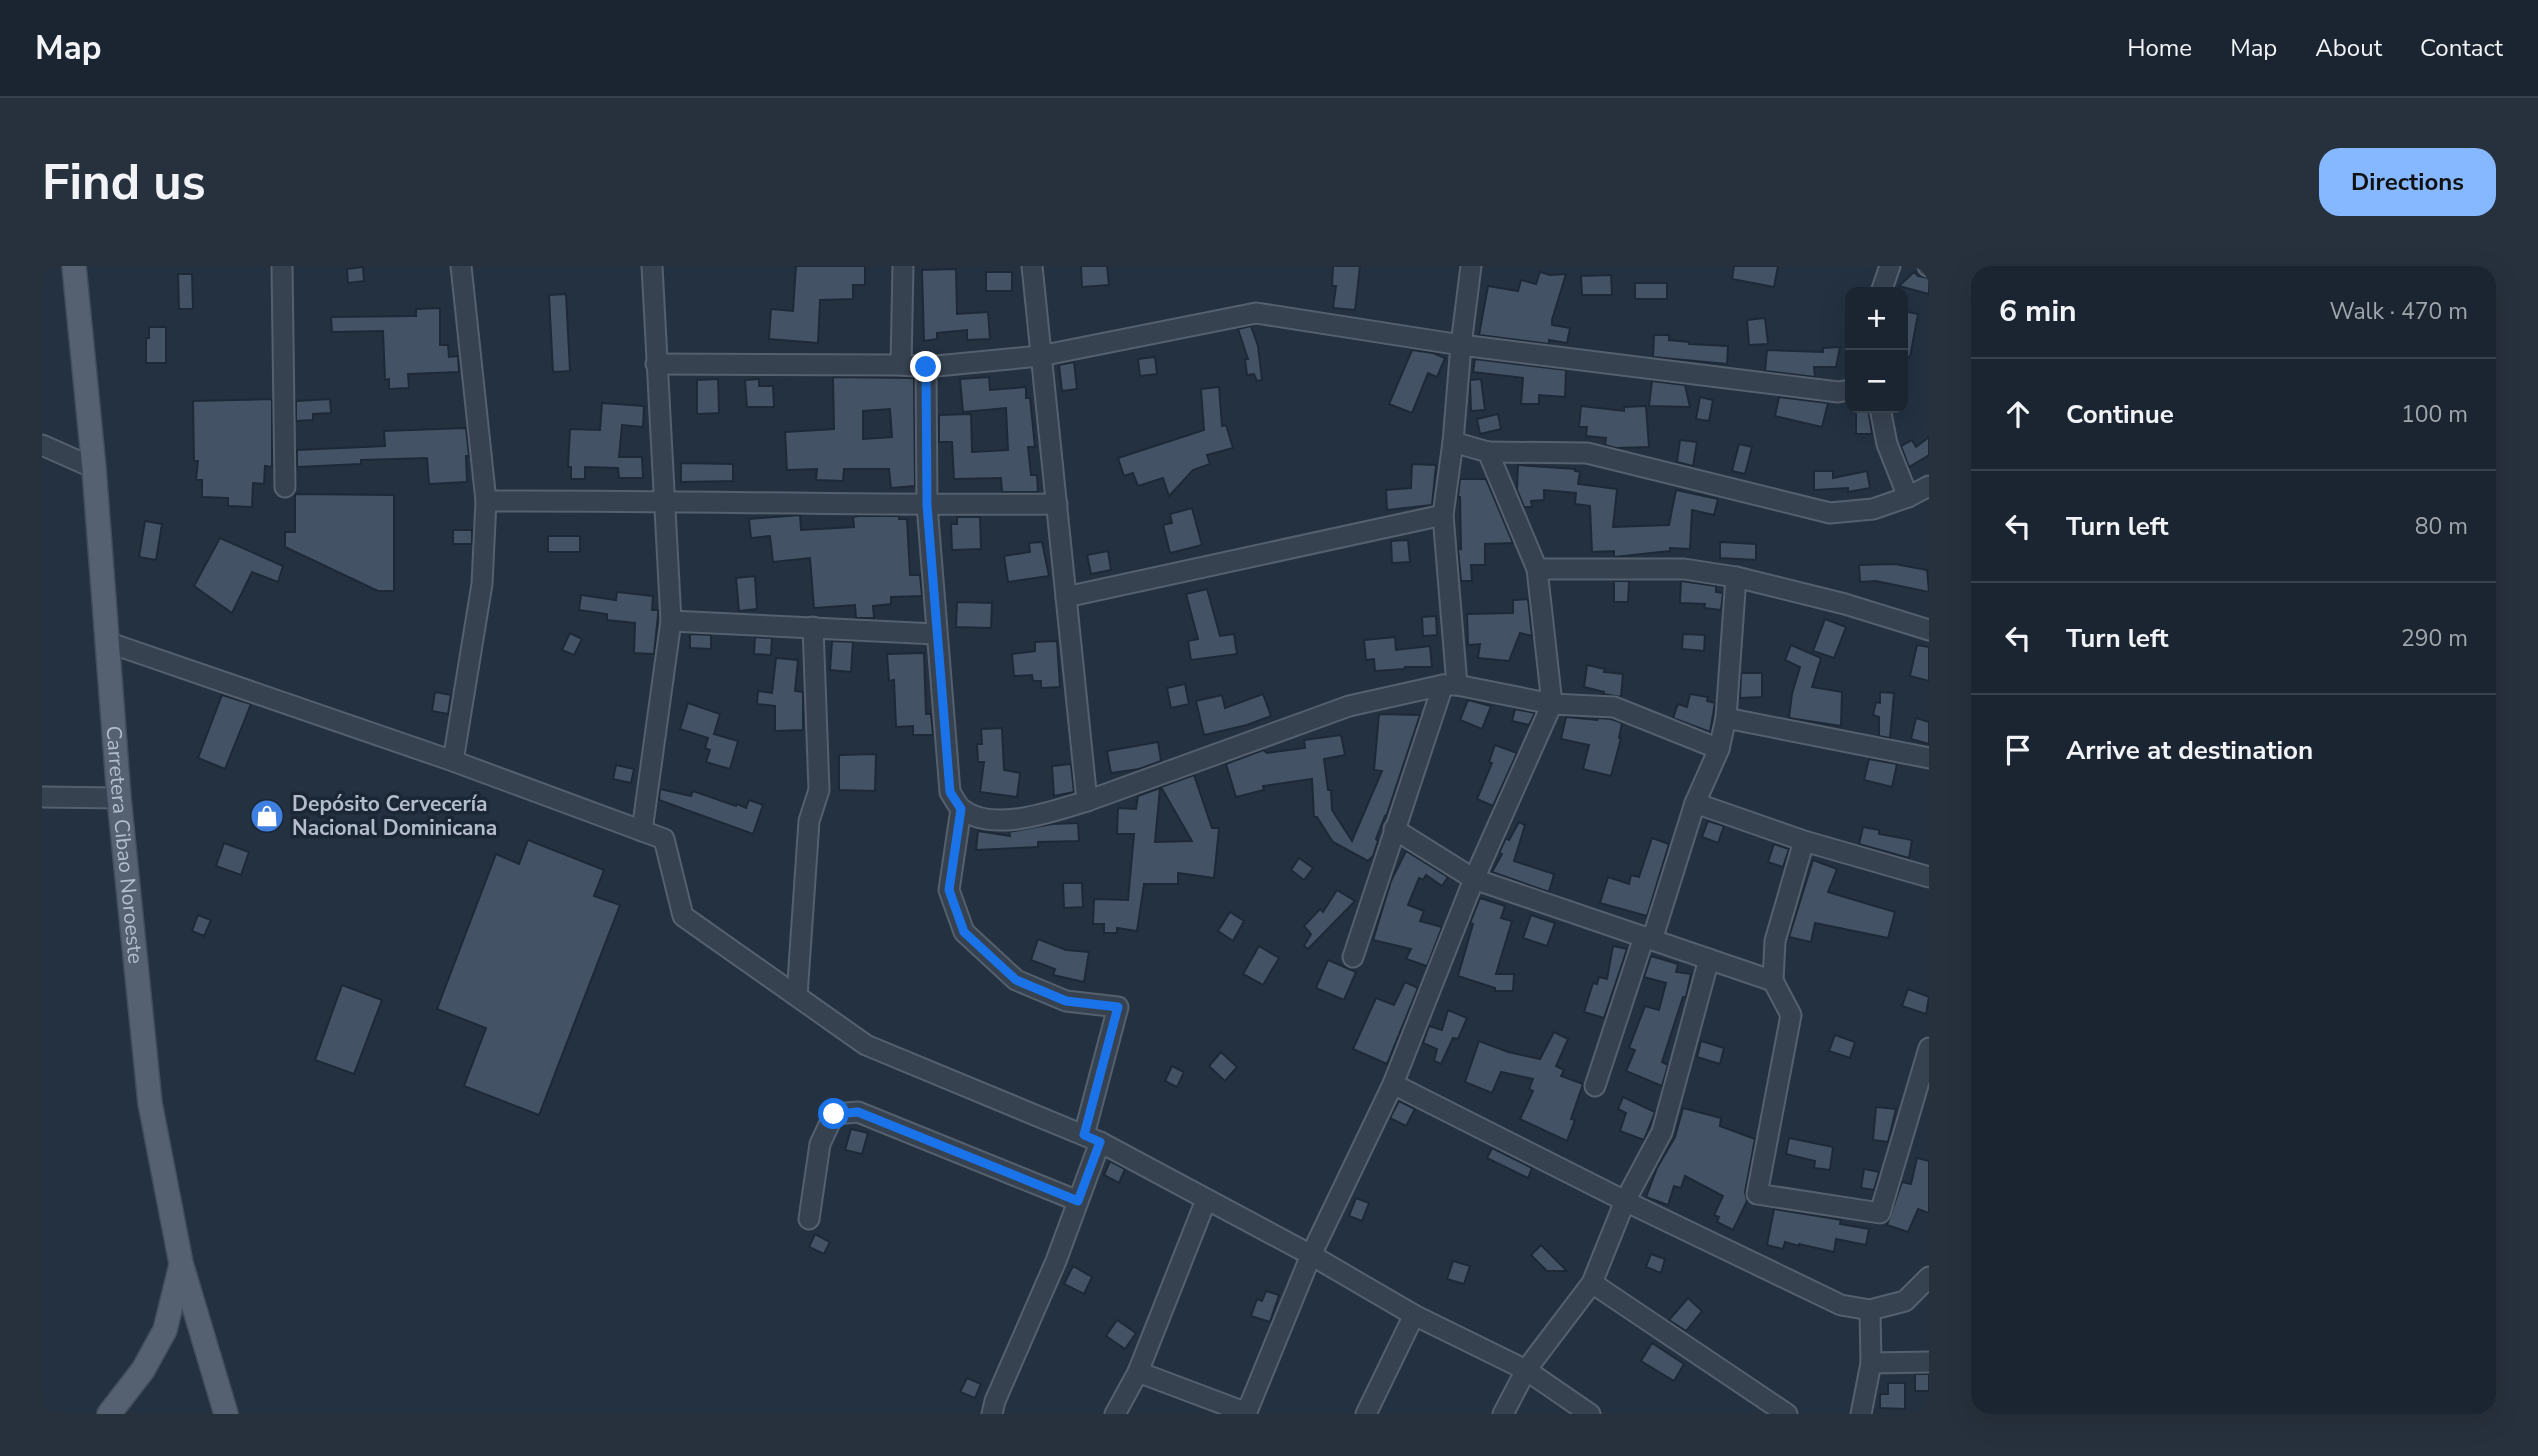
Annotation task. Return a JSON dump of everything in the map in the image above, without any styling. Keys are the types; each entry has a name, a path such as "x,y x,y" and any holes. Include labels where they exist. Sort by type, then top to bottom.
{"main road":[{"name":"Carretera Cibao Noroeste","path":"74,266 94,468 119,798 150,1103 181,1263 226,1414"},
{"path":"109,1414 143,1370 165,1329 181,1263"}],"street":[{"path":"282,266 285,487"},
{"path":"453,761 482,584 486,501 461,266"},
{"path":"642,831 671,621 652,266"},
{"path":"901,365 903,266"},
{"path":"1032,266 1087,801"},
{"path":"1353,957 1394,829 1450,685 1443,516 1471,266"},
{"path":"1883,287 1890,266"},
{"path":"656,364 926,367 1040,356 1256,313 1461,345 1845,391"},
{"path":"926,367 927,505 936,634 950,792 961,809 980,818 1012,820 1046,813 1087,801 1349,706 1450,685 1552,704 1615,708 1719,749"},
{"path":"1881,413 1886,443 1908,498"},
{"path":"1453,442 1488,452 1587,453 1830,513 1873,509 1908,498 1929,486"},
{"path":"42,444 94,468"},
{"path":"1138,1372 1246,1413 1311,1255 1393,1084 1474,879 1552,704 1537,569 1488,452"},
{"path":"486,501 1057,504"},
{"path":"1066,597 1443,516"},
{"path":"1537,569 1684,569 1736,577 1845,604 1929,630"},
{"path":"1595,1086 1695,803 1719,749 1726,718 1736,577"},
{"path":"671,621 936,634"},
{"path":"797,996 809,821 819,790 813,627"},
{"path":"107,642 453,761 664,839 683,916 866,1045 1092,1139 1311,1255 1414,1315 1526,1370 1590,1414"},
{"path":"1726,718 1929,758"},
{"path":"42,797 119,798"},
{"path":"1695,803 1804,841 1929,877"},
{"path":"961,809 949,890 964,932 1016,980 1066,1001 1118,1007 1078,1201 992,1414"},
{"path":"1394,829 1474,879 1773,981"},
{"path":"1804,841 1775,941 1773,981 1791,1016 1757,1194 1880,1213 1929,1048"},
{"path":"1503,1414 1526,1370 1592,1283 1625,1201 1662,1132 1709,959"},
{"path":"1393,1084 1625,1201 1841,1305 1870,1310 1905,1301 1929,1278"},
{"path":"809,1219 820,1144 834,1114 858,1112 1078,1201"},
{"path":"1115,1414 1138,1372 1206,1200"},
{"path":"1592,1283 1787,1414"},
{"path":"1861,1414 1871,1363 1870,1310"},
{"path":"1366,1414 1414,1315"},
{"path":"1871,1363 1929,1362"}],"building":[{"path":"796,266 865,266 865,285 853,285 853,299 820,300 818,343 769,339 771,309 793,311"},
{"path":"1081,266 1107,266 1109,285 1082,287"},
{"path":"1333,266 1360,266 1355,310 1333,308 1336,286 1332,286"},
{"path":"1734,266 1778,266 1774,287 1732,279"},
{"path":"363,267 364,281 348,283 347,269"},
{"path":"956,269 957,314 988,312 990,339 967,340 967,330 937,333 937,339 924,341 922,270"},
{"path":"986,272 1012,272 1012,291 986,291"},
{"path":"1540,272 1550,275 1566,274 1552,325 1570,328 1567,343 1549,340 1549,344 1479,335 1488,286 1518,291 1521,280 1536,284"},
{"path":"1914,272 1918,276 1929,278 1929,294 1908,287 1899,286"},
{"path":"178,274 192,274 193,309 179,309"},
{"path":"1611,275 1612,295 1582,295 1581,276"},
{"path":"1635,283 1667,283 1667,299 1635,299"},
{"path":"566,294 570,371 553,372 549,295"},
{"path":"440,308 440,345 448,345 449,357 458,356 459,372 408,374 409,388 389,389 389,379 385,380 383,331 332,332 331,317 416,316 416,309"},
{"path":"1908,312 1918,314 1908,357"},
{"path":"1765,318 1768,344 1749,345 1747,320"},
{"path":"1251,326 1258,346 1262,380 1257,381 1254,374 1247,375 1245,359 1248,359 1238,329"},
{"path":"149,327 166,327 166,363 146,363"},
{"path":"1654,335 1669,335 1669,340 1689,344 1728,346 1727,364 1653,357"},
{"path":"1840,347 1836,367 1814,367 1815,377 1765,371 1767,350 1823,352 1823,348"},
{"path":"1412,350 1445,358 1437,377 1428,373 1412,413 1389,404"},
{"path":"1155,357 1157,374 1140,376 1138,359"},
{"path":"1475,359 1566,370 1565,397 1539,395 1539,404 1521,404 1523,378 1473,372"},
{"path":"1074,362 1077,389 1062,391 1059,365"},
{"path":"833,377 914,378 915,486 891,488 889,469 844,469 843,481 816,480 817,469 787,470 785,432 834,429","holes":["890,409 892,437 863,439 863,411"]},
{"path":"989,377 990,390 1026,387 1026,398 1030,398 1035,447 1028,447 1031,475 1037,475 1038,492 1002,492 1001,478 954,479 952,442 939,442 939,415 971,414 972,452 1008,450 1006,408 963,412 960,379"},
{"path":"718,379 719,413 697,414 697,380"},
{"path":"759,379 759,386 773,386 774,407 747,407 745,380"},
{"path":"1481,379 1485,410 1471,411 1470,380"},
{"path":"1652,381 1685,385 1690,407 1649,406"},
{"path":"1219,387 1222,426 1226,425 1233,448 1207,455 1210,464 1193,470 1169,496 1163,478 1138,486 1133,473 1124,476 1118,458 1204,430 1201,389"},
{"path":"1700,397 1713,400 1709,421 1696,419"},
{"path":"1779,397 1828,403 1822,427 1775,416"},
{"path":"272,399 272,467 265,466 264,484 253,483 252,507 228,506 228,498 202,497 202,480 196,480 198,461 194,461 193,401"},
{"path":"330,399 331,413 313,414 313,420 296,421 296,401"},
{"path":"602,403 644,406 643,427 622,425 619,457 642,457 643,478 619,478 618,468 585,467 585,479 571,479 571,467 568,467 570,429 600,430"},
{"path":"1581,406 1624,411 1624,407 1646,406 1649,447 1616,448 1605,445 1606,438 1586,436 1587,427 1579,427"},
{"path":"1856,413 1869,413 1872,434 1856,434"},
{"path":"1498,414 1501,429 1480,434 1477,419"},
{"path":"466,428 469,456 466,456 467,482 429,484 427,458 361,460 361,464 297,467 297,450 385,446 384,431"},
{"path":"1929,437 1929,455 1909,467 1901,446 1912,440 1916,447"},
{"path":"1680,440 1697,442 1693,466 1677,462"},
{"path":"1739,444 1752,447 1745,474 1732,471"},
{"path":"681,463 733,464 733,481 681,482"},
{"path":"1412,464 1436,465 1432,505 1387,510 1386,490 1411,488"},
{"path":"1518,465 1575,469 1580,472 1578,484 1617,489 1613,527 1669,525 1676,490 1718,499 1714,515 1692,510 1690,549 1670,548 1670,551 1614,557 1614,551 1592,552 1590,506 1575,504 1576,493 1544,490 1544,500 1531,501 1532,507 1524,507 1517,490"},
{"path":"1814,471 1833,471 1833,478 1867,471 1870,488 1848,492 1848,488 1814,490"},
{"path":"1460,479 1486,479 1513,543 1485,544 1485,565 1471,565 1472,581 1461,581 1458,548 1461,549 1458,497"},
{"path":"295,494 394,495 394,591 378,591 285,547 285,532 295,532"},
{"path":"1192,508 1202,545 1170,553 1163,525 1172,523 1170,514"},
{"path":"800,515 801,530 854,527 853,517 858,516 899,516 899,519 907,519 910,575 920,575 922,596 891,597 891,604 873,606 874,618 856,618 855,605 814,608 810,558 773,562 770,536 751,538 749,519"},
{"path":"957,517 980,517 981,549 952,550 951,524 957,524"},
{"path":"145,521 162,524 156,560 139,557"},
{"path":"453,530 472,530 472,544 453,544"},
{"path":"548,536 580,536 580,552 548,552"},
{"path":"220,538 283,566 278,582 252,572 232,613 194,586"},
{"path":"1408,540 1410,562 1392,563 1391,541"},
{"path":"1042,542 1049,576 1008,582 1004,556 1030,552 1029,543"},
{"path":"1720,542 1756,544 1756,560 1720,558"},
{"path":"1108,551 1111,570 1091,574 1087,555"},
{"path":"1895,564 1927,570 1929,592 1876,581 1860,582 1859,565"},
{"path":"755,576 757,609 739,611 736,578"},
{"path":"1614,581 1629,581 1628,602 1614,602"},
{"path":"1681,581 1716,586 1716,592 1723,593 1721,610 1704,608 1705,604 1680,603"},
{"path":"1207,589 1220,636 1234,634 1237,654 1191,660 1188,641 1198,639 1186,594"},
{"path":"617,592 653,596 652,610 658,610 654,654 634,653 635,623 607,620 607,614 579,610 581,595 616,600"},
{"path":"1528,599 1532,636 1520,633 1509,661 1478,658 1480,644 1468,645 1467,614 1513,613 1513,600"},
{"path":"957,602 992,603 991,628 956,627"},
{"path":"1436,616 1437,635 1423,636 1422,617"},
{"path":"1825,619 1846,627 1834,658 1813,651"},
{"path":"570,633 582,639 574,655 562,650"},
{"path":"690,634 711,635 711,649 690,648"},
{"path":"1683,634 1705,635 1704,651 1682,649"},
{"path":"755,637 772,638 771,655 754,654"},
{"path":"1395,637 1396,650 1430,646 1432,667 1375,671 1374,659 1366,660 1364,640"},
{"path":"832,641 853,642 851,672 830,670"},
{"path":"1057,641 1060,687 1041,688 1041,681 1033,681 1032,675 1014,676 1012,654 1035,651 1035,642"},
{"path":"1791,645 1821,658 1812,687 1842,692 1841,726 1789,718 1792,694 1800,667 1785,660"},
{"path":"1917,645 1929,647 1929,681 1910,676"},
{"path":"924,653 926,714 931,714 933,735 913,735 913,726 896,727 894,680 889,681 887,654"},
{"path":"776,658 798,660 795,691 803,692 803,730 775,731 775,706 757,704 758,691 772,693"},
{"path":"1587,665 1605,669 1604,672 1623,674 1621,697 1584,687"},
{"path":"1741,673 1762,673 1762,697 1740,698"},
{"path":"1185,684 1189,704 1171,708 1167,688"},
{"path":"435,692 451,695 448,714 432,711"},
{"path":"1880,692 1894,693 1890,738 1879,736 1879,717 1873,715 1876,702 1880,703"},
{"path":"1263,694 1271,716 1247,725 1204,735 1196,701 1222,695 1225,708"},
{"path":"1690,694 1708,697 1707,701 1715,703 1710,732 1673,718 1678,704 1687,707"},
{"path":"222,695 251,704 225,769 198,758"},
{"path":"1468,700 1491,706 1482,729 1460,720"},
{"path":"688,703 720,714 714,734 738,741 730,769 706,762 710,750 705,748 708,738 680,729"},
{"path":"1515,709 1535,713 1529,725 1512,721"},
{"path":"1379,714 1420,715 1376,839 1378,841 1373,856 1368,861 1333,842 1317,817 1314,817 1312,779 1263,786 1264,790 1236,797 1226,764 1263,750 1267,753 1305,748 1304,740 1341,735 1345,755 1324,759 1328,790 1331,790 1332,810 1352,841 1382,771 1374,770"},
{"path":"1566,717 1611,719 1622,723 1611,776 1583,769 1589,745 1561,739"},
{"path":"1916,718 1929,722 1929,744 1911,739"},
{"path":"1002,728 1004,770 1020,773 1017,797 980,792 984,762 978,762 977,744 982,744 981,729"},
{"path":"1158,742 1161,761 1139,769 1111,773 1107,751"},
{"path":"1495,745 1517,753 1493,806 1477,799 1492,763 1489,762"},
{"path":"876,754 875,791 839,790 839,755"},
{"path":"1869,759 1897,764 1892,787 1864,780"},
{"path":"1071,764 1074,792 1054,796 1052,766"},
{"path":"616,765 634,769 631,783 613,779"},
{"path":"1194,775 1212,828 1219,828 1214,878 1178,873 1178,884 1144,884 1137,931 1117,928 1117,933 1104,933 1104,924 1093,924 1094,899 1128,900 1134,834 1117,834 1118,808 1136,809 1138,796 1160,788 1155,842 1192,841 1161,787"},
{"path":"660,789 691,796 693,791 746,808 749,800 763,805 753,834 659,800"},
{"path":"1708,821 1724,826 1718,843 1702,837"},
{"path":"1519,822 1525,825 1514,861 1554,874 1549,892 1492,872 1502,854 1499,853 1506,838 1509,840"},
{"path":"1078,823 1079,841 1038,842 1038,847 976,850 978,831 1010,836 1009,832 1052,824"},
{"path":"1863,827 1879,830 1879,834 1912,840 1909,858 1859,844"},
{"path":"1652,838 1669,844 1647,916 1600,903 1608,877 1629,884 1631,875 1639,877"},
{"path":"528,840 604,870 594,896 620,905 539,1115 464,1086 486,1028 437,1009 496,854 519,864"},
{"path":"224,843 249,852 241,875 216,866"},
{"path":"1774,844 1789,849 1783,867 1768,862"},
{"path":"1406,851 1448,877 1442,886 1426,875 1423,880 1419,878 1408,905 1424,911 1420,921 1442,927 1427,966 1406,959 1411,949 1373,940 1391,881"},
{"path":"1299,858 1313,868 1304,880 1291,870"},
{"path":"1813,860 1837,869 1828,892 1895,912 1888,938 1815,923 1811,942 1789,937"},
{"path":"1063,883 1082,883 1083,907 1064,908"},
{"path":"1337,890 1355,901 1308,949 1304,946 1311,934 1304,926 1320,909 1323,912"},
{"path":"1480,898 1505,906 1501,918 1512,921 1496,974 1514,974 1513,991 1495,991 1495,988 1458,976 1473,924 1470,923"},
{"path":"1230,912 1244,921 1233,941 1218,931"},
{"path":"198,915 211,920 204,936 192,931"},
{"path":"1531,915 1555,923 1547,946 1523,938"},
{"path":"1038,939 1066,950 1089,952 1084,982 1053,975 1055,969 1031,960"},
{"path":"1259,946 1279,958 1263,985 1243,974"},
{"path":"1613,946 1627,949 1604,1018 1584,1012 1593,983 1597,984 1599,977 1607,979"},
{"path":"1651,956 1678,964 1676,972 1691,974 1686,997 1683,997 1662,1062 1668,1065 1662,1086 1626,1071 1635,1050 1629,1048 1645,1006 1659,1010 1666,983 1644,977"},
{"path":"1328,960 1356,972 1344,1000 1316,988"},
{"path":"1405,982 1418,988 1387,1064 1353,1049 1376,998 1394,1005"},
{"path":"342,985 382,1000 354,1074 315,1060"},
{"path":"1908,989 1929,997 1926,1014 1902,1006"},
{"path":"1448,1010 1467,1018 1458,1039 1453,1038 1441,1064 1434,1061 1437,1049 1423,1043 1429,1026 1442,1030"},
{"path":"1554,1032 1568,1039 1556,1066 1564,1070 1561,1076 1583,1084 1567,1141 1520,1119 1533,1091 1529,1089 1533,1079 1501,1072 1492,1093 1465,1082 1479,1041 1508,1052 1540,1059"},
{"path":"1835,1035 1855,1042 1850,1058 1829,1051"},
{"path":"1701,1041 1724,1048 1720,1064 1697,1057"},
{"path":"1221,1052 1237,1067 1225,1081 1209,1066"},
{"path":"1172,1066 1184,1072 1177,1087 1165,1081"},
{"path":"1623,1097 1655,1112 1644,1140 1620,1131 1626,1113 1618,1109"},
{"path":"1399,1101 1415,1109 1406,1126 1390,1118"},
{"path":"1876,1107 1896,1109 1888,1142 1873,1140"},
{"path":"1683,1108 1721,1118 1720,1126 1755,1139 1745,1192 1747,1201 1733,1230 1717,1222 1719,1217 1714,1215 1723,1196 1685,1176 1681,1188 1674,1186 1668,1205 1646,1197 1657,1168 1675,1137"},
{"path":"851,1129 868,1133 862,1154 845,1150"},
{"path":"1789,1138 1833,1147 1830,1170 1814,1168 1815,1161 1786,1154"},
{"path":"1492,1148 1532,1168 1528,1178 1487,1158"},
{"path":"1917,1158 1929,1161 1929,1213 1918,1209 1908,1232 1887,1225 1902,1182 1911,1184"},
{"path":"1110,1161 1125,1169 1119,1183 1104,1175"},
{"path":"1864,1169 1879,1172 1874,1190 1861,1188"},
{"path":"1356,1198 1369,1203 1362,1221 1349,1216"},
{"path":"1774,1209 1841,1220 1840,1224 1869,1229 1866,1245 1836,1239 1834,1252 1785,1242 1783,1249 1767,1245"},
{"path":"815,1234 830,1242 824,1254 809,1247"},
{"path":"1541,1245 1567,1271 1547,1271 1531,1255"},
{"path":"1651,1254 1665,1259 1661,1273 1646,1267"},
{"path":"1453,1261 1470,1266 1464,1284 1447,1279"},
{"path":"1073,1266 1092,1277 1084,1294 1064,1284"},
{"path":"1266,1291 1279,1295 1270,1322 1251,1316 1257,1299 1262,1301"},
{"path":"1688,1298 1702,1311 1686,1331 1669,1320"},
{"path":"1117,1320 1136,1333 1125,1349 1106,1336"},
{"path":"1652,1343 1684,1364 1674,1381 1641,1361"},
{"path":"1915,1374 1929,1374 1929,1391 1915,1391"},
{"path":"967,1378 981,1384 975,1398 960,1392"},
{"path":"1888,1383 1905,1383 1905,1409 1880,1408 1880,1394 1888,1394"}],"place":[{"name":"Depósito Cervecería Nacional Dominicana","path":"267,816"}],"route":[{"path":"834,1114 858,1112 1078,1201 1100,1142 1084,1135 1118,1007 1066,1001 1016,980 964,932 949,890 961,809 950,792 936,634 927,505 926,367"}]}
